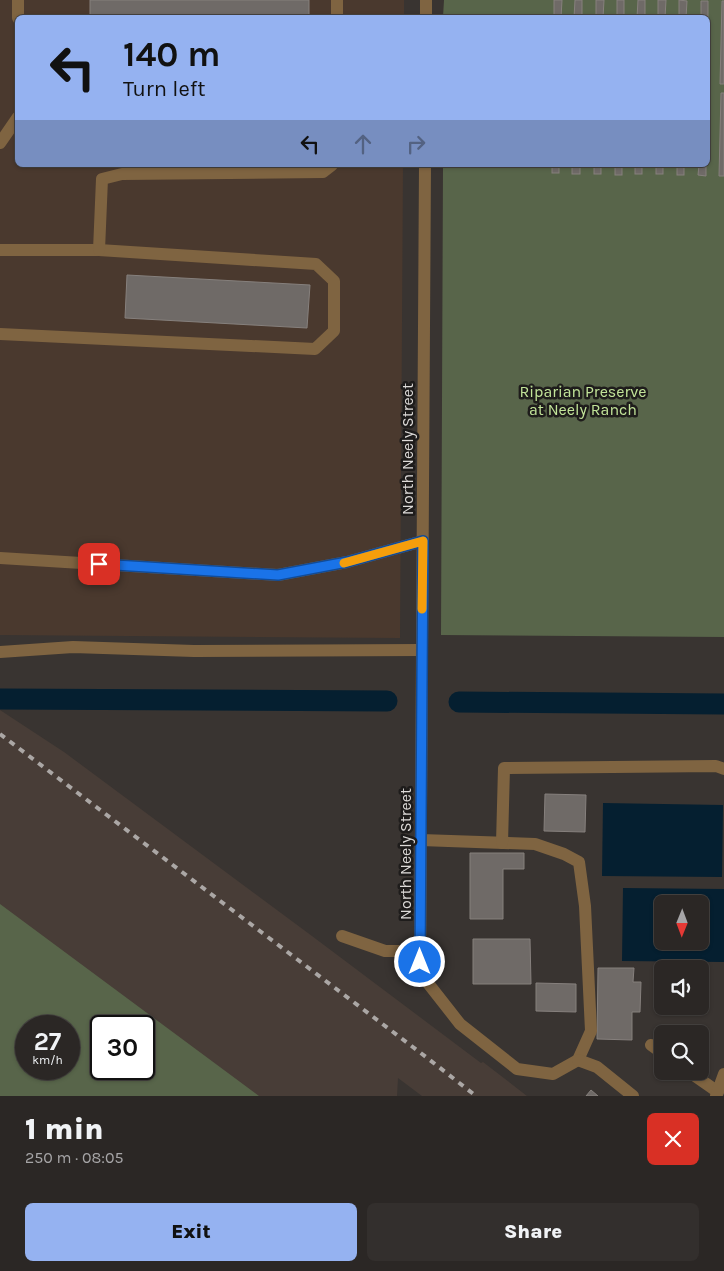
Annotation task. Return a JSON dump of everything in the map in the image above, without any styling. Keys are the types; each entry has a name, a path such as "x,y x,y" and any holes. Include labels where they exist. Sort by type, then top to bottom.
{"street":[{"path":"18,0 18,15"},
{"path":"337,0 337,15"},
{"path":"426,0 426,15"},
{"path":"0,143 15,121"},
{"path":"99,250 102,179 122,174 323,172 329,167"},
{"name":"North Neely Street","path":"425,167 420,973 460,1024 517,1069 553,1074 578,1060"},
{"path":"0,250 99,250 316,264 334,282 334,331 316,349 0,334"},
{"path":"0,558 278,575 347,562 423,541"},
{"path":"0,652 73,646 194,651 422,650"},
{"path":"502,843 504,768 716,766 724,769"},
{"path":"421,840 535,844 564,854 579,862 586,906 590,1031 578,1060 597,1067 633,1096"},
{"path":"342,936 385,951 420,951"},
{"path":"699,1080 717,1094 724,1074"}],"shaded area":[{"path":"0,0 404,0 404,15 15,15 15,167 403,167 400,638 0,635"},
{"path":"0,710 64,752 527,1096 422,1096 398,1078 397,1096 0,1096"}],"green space":[{"name":"Riparian Preserve at Neely Ranch","path":"444,0 724,0 724,637 441,635 443,167 710,167 710,15 443,15"},
{"path":"0,904 150,1015 90,1015 90,1080 155,1080 155,1019 259,1096 0,1096"}],"water":[{"path":"603,803 723,805 722,877 602,876"},
{"path":"623,888 724,889 724,962 709,962 709,960 622,961"}],"building":[{"path":"90,0 309,0 309,15 90,15"},
{"path":"554,0 562,0 561,15 554,15"},
{"path":"575,0 582,0 582,15 574,15"},
{"path":"596,0 604,0 603,15 596,15"},
{"path":"617,0 624,0 624,15 617,15"},
{"path":"638,0 645,0 645,15 637,15"},
{"path":"658,0 666,0 665,15 658,15"},
{"path":"679,0 687,1 686,15 679,15"},
{"path":"701,1 708,1 708,15 701,15"},
{"path":"722,1 724,1 724,84 720,84"},
{"path":"721,93 724,93 724,176 719,176"},
{"path":"552,167 559,167 559,173 552,173"},
{"path":"572,167 580,167 580,174 572,174"},
{"path":"594,167 601,167 601,174 594,174"},
{"path":"615,167 622,167 622,175 615,175"},
{"path":"635,167 642,167 642,174 635,174"},
{"path":"656,167 663,167 663,174 656,174"},
{"path":"677,167 684,167 684,175 677,175"},
{"path":"699,167 706,167 706,176 698,175"},
{"path":"127,275 310,285 307,328 125,318"},
{"path":"545,794 586,795 585,832 544,831"},
{"path":"470,853 524,853 524,869 503,869 503,919 470,919"},
{"path":"473,939 530,939 531,984 473,984"},
{"path":"598,968 634,968 633,982 641,982 640,1012 632,1012 632,1040 597,1039"},
{"path":"536,983 576,984 576,1012 536,1011"},
{"path":"591,1090 598,1096 586,1096"}],"waterway":[{"path":"0,699 387,701"},
{"path":"459,702 724,704"}],"railway":[{"path":"0,734 476,1096"}],"slow traffic":[{"path":"344,563 423,541 422,609"}],"route":[{"path":"99,564 278,575 347,562 423,541 420,962"}]}
